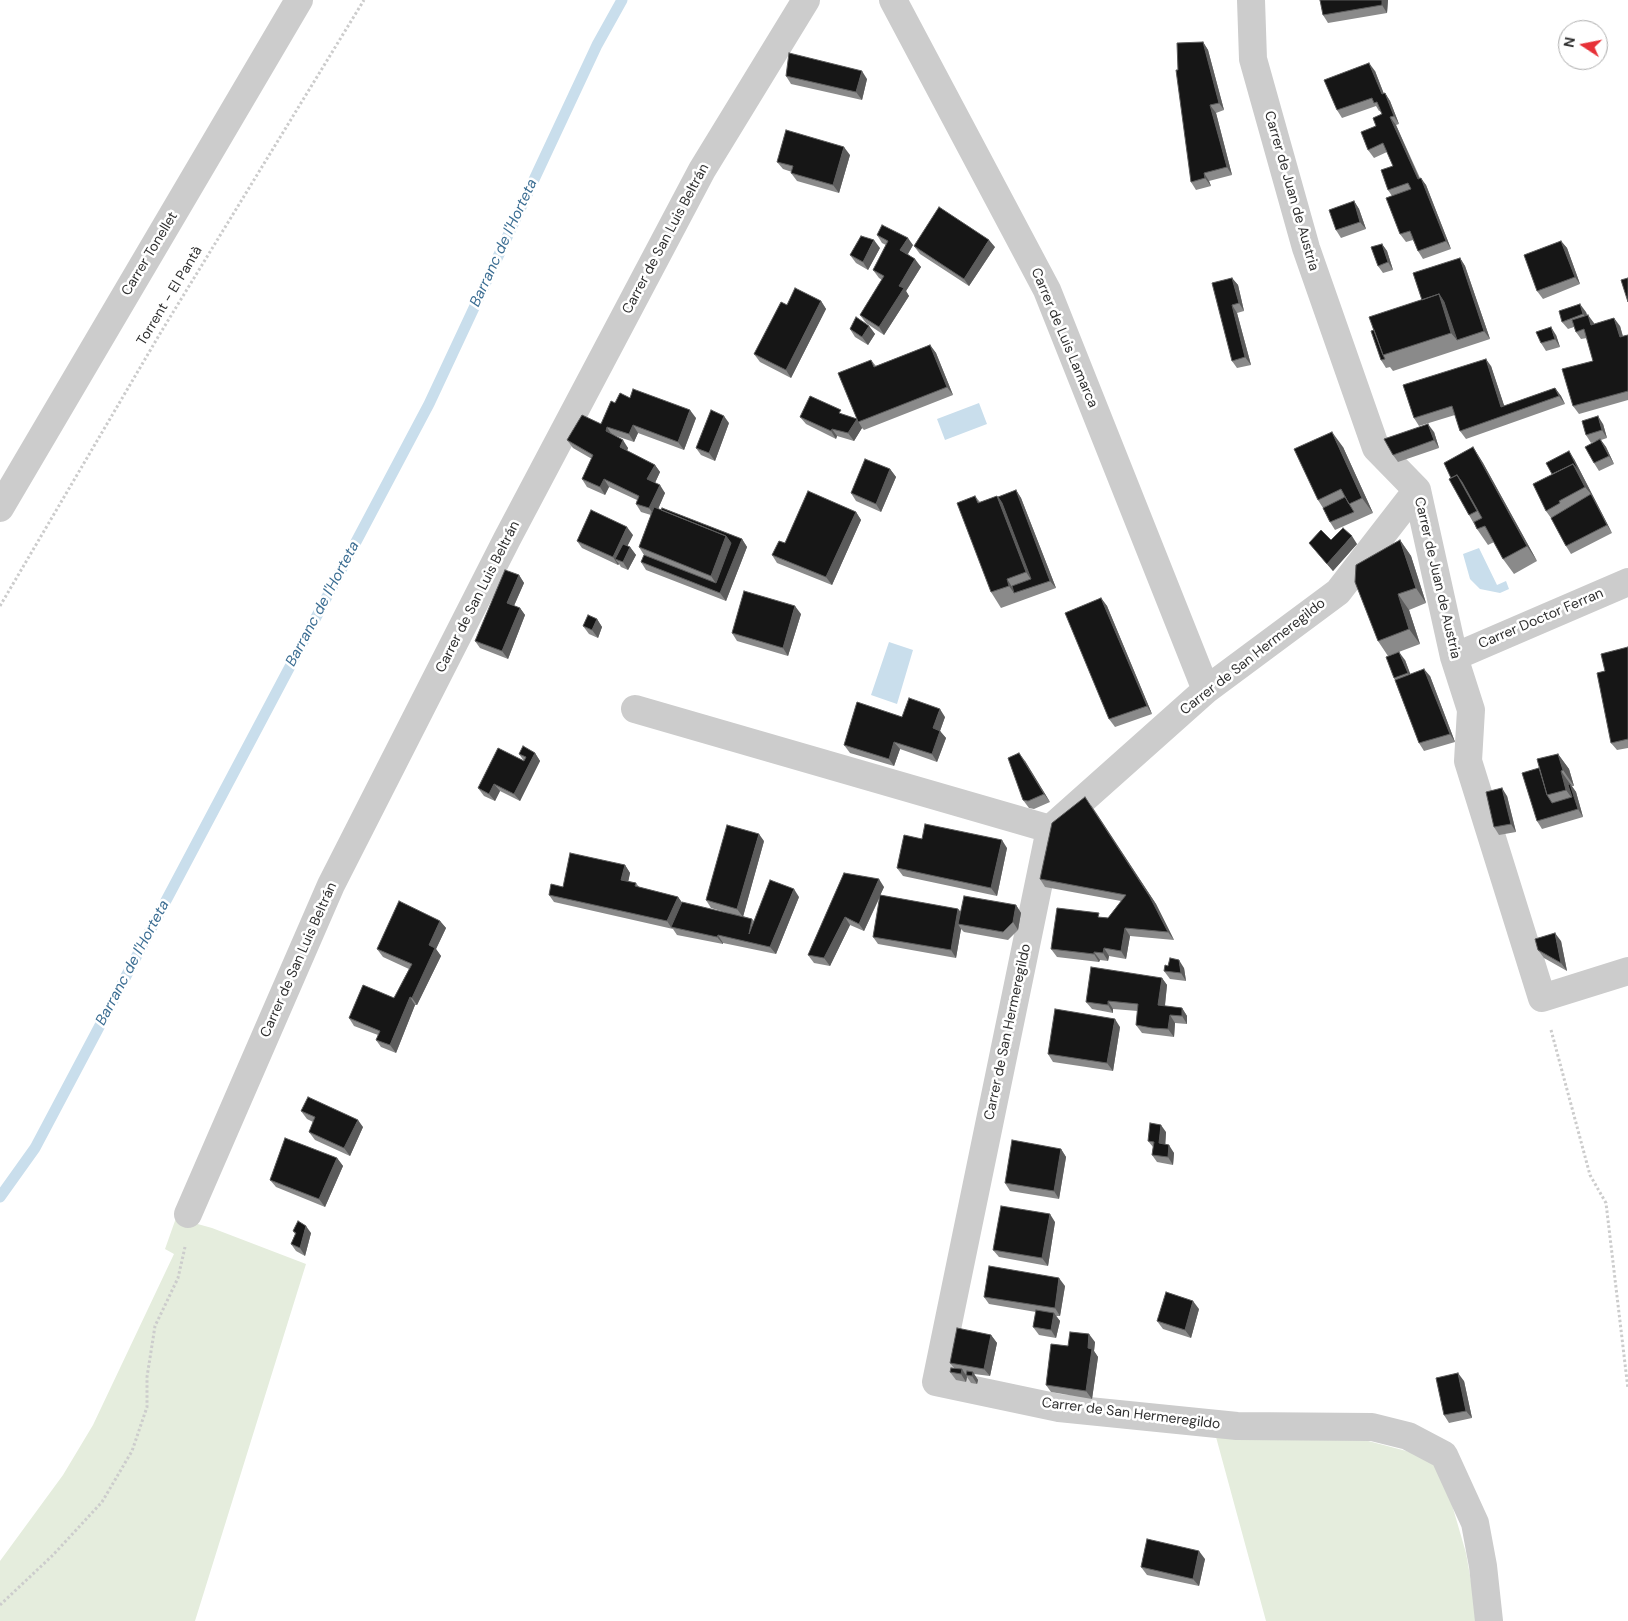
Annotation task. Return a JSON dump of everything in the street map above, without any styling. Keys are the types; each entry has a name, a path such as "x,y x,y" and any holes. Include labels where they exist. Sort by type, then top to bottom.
{"street":[{"name":"Carrer Tonellet","path":"0,508 299,0"},
{"name":"Carrer de San Luis Beltrán","path":"188,1214 331,885 507,539 702,170 806,0"},
{"name":"Carrer de Luis Lamarca","path":"894,0 1047,290 1206,690"},
{"name":"Carrer de Juan de Austria","path":"1251,0 1253,59 1306,248 1376,448 1418,490 1454,656 1471,710 1468,760 1542,998"},
{"name":"Carrer de San Hermeregildo","path":"1418,490 1338,592 1206,690 1050,828 936,1382 1059,1408 1237,1426 1372,1427 1408,1436 1444,1455 1475,1523 1483,1566 1489,1621"},
{"name":"Carrer Doctor Ferran","path":"1454,656 1628,582"},
{"path":"635,709 1050,828"},
{"path":"1542,998 1628,970"}],"path":[{"name":"Torrent - El Pantà","path":"0,606 161,332 364,0"},
{"path":"1542,998 1590,1175 1606,1203 1628,1389"},
{"path":"0,1606 53,1555 102,1502 132,1452 146,1407 147,1377 155,1326 178,1278 188,1237 188,1214"}],"green space":[{"path":"176,1218 212,1228 306,1264 195,1621 0,1621 0,1561 63,1475 93,1425 174,1254 165,1249"},
{"path":"1349,1436 1414,1453 1437,1467 1446,1484 1466,1553 1478,1621 1266,1621 1216,1437"}],"water":[{"path":"979,403 987,424 945,440 937,419"},
{"path":"1479,548 1497,585 1506,581 1509,589 1500,593 1480,589 1470,579 1463,554"},
{"path":"889,642 913,650 897,704 871,695"}],"building":[{"path":"1320,0 1382,0 1382,5 1323,15"},
{"path":"1203,42 1219,103 1210,105 1227,167 1204,173 1205,178 1191,182 1176,70 1178,70 1177,43"},
{"path":"789,53 862,71 856,92 786,76"},
{"path":"1369,63 1382,94 1385,93 1394,116 1390,117 1418,179 1421,178 1446,241 1418,251 1410,231 1400,234 1386,198 1411,189 1408,183 1388,190 1381,170 1393,166 1383,143 1368,150 1361,132 1376,126 1373,118 1382,114 1377,102 1374,103 1372,98 1337,110 1324,80"},
{"path":"786,130 844,147 833,185 791,173 793,166 777,162"},
{"path":"1354,201 1360,222 1336,230 1329,210"},
{"path":"939,207 989,240 964,279 914,246"},
{"path":"882,225 908,238 900,250 915,259 899,286 904,288 879,327 860,315 884,276 873,270 888,241 877,235"},
{"path":"861,236 874,240 863,262 850,255"},
{"path":"1561,241 1575,277 1537,291 1524,255"},
{"path":"1382,244 1388,262 1378,266 1371,247"},
{"path":"1460,258 1484,331 1457,340 1444,302 1439,294 1422,300 1413,273"},
{"path":"1232,278 1239,303 1232,305 1245,357 1232,361 1212,283"},
{"path":"1628,278 1628,302 1621,280"},
{"path":"795,288 821,301 786,370 754,354 781,302 787,305"},
{"path":"1439,294 1451,333 1383,355 1369,317"},
{"path":"1580,304 1583,314 1562,322 1559,311"},
{"path":"1588,315 1591,325 1614,318 1620,337 1628,335 1628,391 1573,406 1562,369 1593,361 1584,329 1576,332 1572,320"},
{"path":"856,317 869,326 862,337 850,329"},
{"path":"1551,327 1555,339 1541,343 1536,332"},
{"path":"1374,330 1385,359 1381,360 1371,331"},
{"path":"930,345 947,387 858,422 838,373 871,360 874,367"},
{"path":"1486,359 1501,407 1555,388 1559,396 1460,431 1452,406 1414,418 1403,385"},
{"path":"633,389 690,410 678,442 633,425 629,434 607,427 606,431 623,440 620,447 655,465 647,479 660,485 649,508 636,504 639,496 604,479 600,487 582,479 593,455 567,440 582,415 601,424 611,401 615,403 620,393 630,398"},
{"path":"810,396 841,410 839,413 857,419 848,433 832,429 831,431 800,417"},
{"path":"711,410 724,416 709,453 696,448"},
{"path":"1598,416 1602,430 1586,435 1582,421"},
{"path":"1428,424 1434,440 1393,455 1384,439"},
{"path":"1332,432 1362,498 1349,504 1341,489 1318,500 1294,449"},
{"path":"1600,439 1609,456 1594,463 1585,447"},
{"path":"1473,447 1527,546 1503,559 1485,526 1477,529 1474,522 1482,518 1462,482 1457,475 1451,478 1444,463"},
{"path":"1569,451 1579,471 1573,464 1552,474 1546,463"},
{"path":"865,459 890,469 876,504 851,493"},
{"path":"1573,464 1585,487 1559,501 1560,503 1546,511 1533,484"},
{"path":"1457,475 1477,511 1469,515 1449,479"},
{"path":"1016,490 1050,581 1014,593 1012,586 1031,579 998,497"},
{"path":"808,491 856,512 826,577 772,555 779,541 785,543"},
{"path":"1591,494 1607,525 1566,546 1551,518"},
{"path":"975,496 978,503 997,496 1026,572 1007,579 1009,586 991,592 957,503"},
{"path":"1345,497 1354,512 1330,522 1323,508"},
{"path":"654,507 726,536 711,576 639,547"},
{"path":"662,508 742,539 720,593 641,562 644,555 716,583 731,543 726,536 661,510"},
{"path":"591,510 627,527 613,557 577,541"},
{"path":"1343,528 1352,536 1327,564 1309,543 1321,530 1331,540"},
{"path":"1400,540 1416,588 1398,594 1409,629 1378,641 1355,582 1356,565"},
{"path":"623,544 630,547 623,562 615,559"},
{"path":"505,570 519,575 507,603 520,608 502,651 475,641"},
{"path":"744,591 795,606 783,648 732,633"},
{"path":"1101,598 1147,706 1109,719 1065,613"},
{"path":"588,615 597,619 592,630 583,626"},
{"path":"1628,647 1628,739 1611,743 1597,673 1605,671 1601,654"},
{"path":"1399,652 1408,673 1394,678 1386,657"},
{"path":"1424,669 1450,734 1419,743 1395,680"},
{"path":"909,698 940,709 933,728 940,731 932,754 894,742 889,759 844,745 857,702 902,717"},
{"path":"523,746 535,753 514,794 494,784 489,794 478,788 498,748 524,761 526,757 519,754"},
{"path":"1019,753 1044,794 1028,801 1023,800 1008,758"},
{"path":"1558,754 1566,790 1547,795 1537,759"},
{"path":"1539,768 1547,795 1552,803 1572,797 1568,785 1570,784 1578,809 1537,821 1522,773"},
{"path":"1502,788 1511,824 1494,827 1486,792"},
{"path":"1085,797 1150,897 1168,932 1125,928 1121,951 1104,948 1103,953 1094,952 1094,954 1051,949 1057,908 1099,913 1098,917 1108,918 1126,895 1040,879 1052,823"},
{"path":"925,824 1002,840 991,888 897,868 904,835 922,839"},
{"path":"727,825 759,834 737,909 706,900"},
{"path":"570,853 625,865 621,880 636,883 635,886 678,897 667,921 549,895 551,884 563,887"},
{"path":"844,873 879,879 859,924 845,917 824,958 808,955"},
{"path":"770,880 794,889 770,947 671,927 682,902 752,919 749,934"},
{"path":"880,895 958,909 951,950 873,937"},
{"path":"964,896 1016,905 1013,922 1003,932 958,924"},
{"path":"399,901 440,921 429,945 435,948 412,998 410,997 390,1045 376,1040 380,1031 349,1018 363,985 394,998 412,964 377,949"},
{"path":"1555,933 1561,963 1538,950 1535,939"},
{"path":"1170,958 1179,960 1181,973 1164,971 1165,965 1168,966"},
{"path":"1091,967 1162,978 1158,1005 1182,1008 1182,1016 1170,1015 1168,1029 1152,1028 1136,1025 1138,1004 1108,1001 1108,1005 1086,1002"},
{"path":"1055,1009 1115,1019 1107,1063 1048,1054"},
{"path":"308,1097 358,1120 344,1148 309,1132 315,1117 301,1111"},
{"path":"1150,1123 1161,1125 1159,1143 1169,1145 1168,1157 1152,1155 1154,1142 1148,1141"},
{"path":"285,1138 337,1158 319,1199 270,1180"},
{"path":"1012,1140 1061,1149 1054,1191 1005,1183"},
{"path":"1001,1206 1050,1214 1042,1258 993,1250"},
{"path":"298,1221 306,1226 300,1248 291,1244 296,1233 293,1231"},
{"path":"989,1266 1059,1278 1055,1308 984,1297"},
{"path":"1166,1292 1193,1301 1185,1330 1157,1321"},
{"path":"1036,1310 1054,1313 1051,1330 1033,1327"},
{"path":"957,1328 991,1335 984,1369 950,1363"},
{"path":"1070,1332 1089,1334 1088,1348 1092,1349 1086,1391 1046,1385 1051,1344 1068,1346"},
{"path":"951,1368 962,1369 961,1374 950,1372"},
{"path":"967,1371 973,1372 972,1376 966,1375"},
{"path":"1458,1373 1466,1411 1444,1415 1436,1378"},
{"path":"1147,1539 1199,1551 1193,1579 1141,1567"}],"waterway":[{"name":"Barranc de l'Horteta","path":"0,1197 35,1148 429,404 597,45 622,0"}]}
